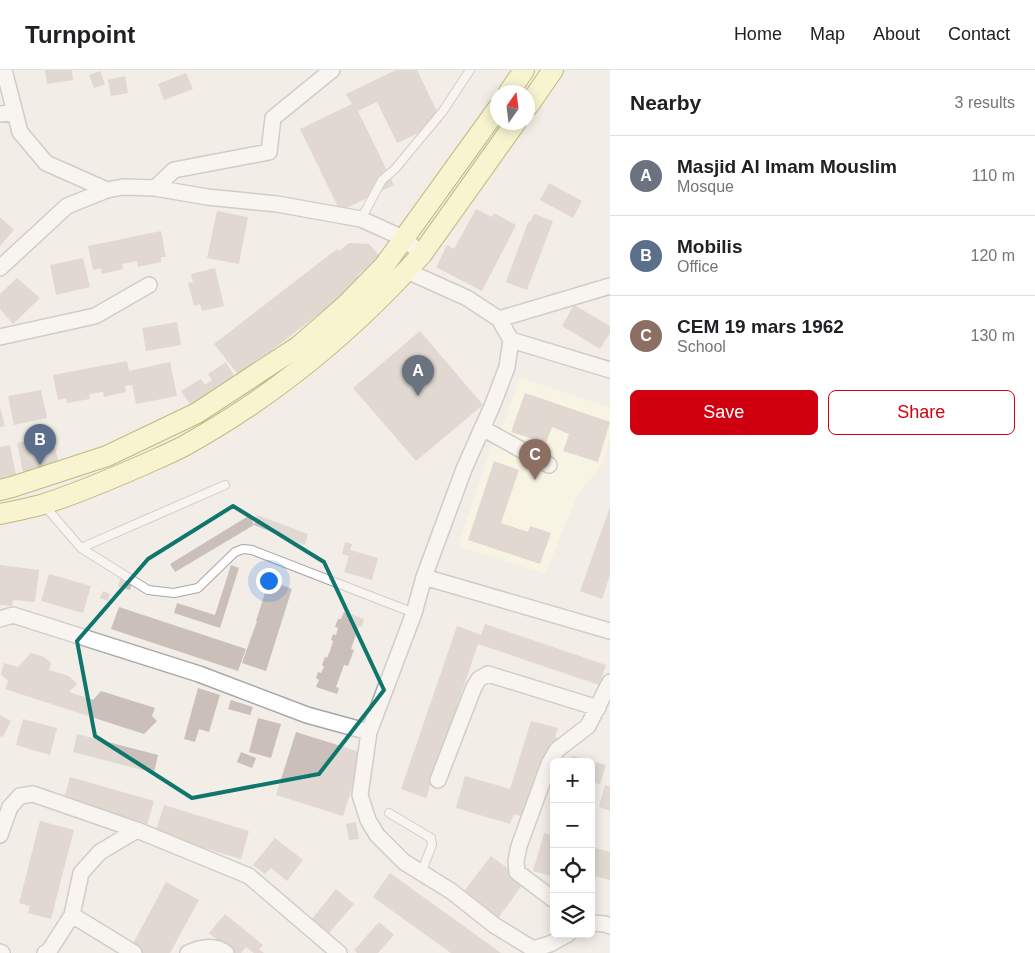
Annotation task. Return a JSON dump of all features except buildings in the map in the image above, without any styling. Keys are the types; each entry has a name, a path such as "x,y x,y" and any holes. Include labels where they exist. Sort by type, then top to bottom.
{"main road":[{"path":"514,85 524,70"},
{"path":"535,96 554,70"},
{"path":"0,490 107,456 197,413 299,346 347,304 384,266 490,119"},
{"path":"0,514 44,504 114,478 183,446 258,400 363,315 407,271 422,254 510,130"}],"street":[{"path":"155,188 174,170 269,152 272,118 332,70"},
{"path":"6,71 8,113 20,132 46,163 106,190"},
{"path":"0,268 67,206 106,190 123,187 155,188 207,197 276,204 361,219 403,238 422,254"},
{"path":"407,271 468,298 499,319 511,340 507,367 464,469 424,577 414,613 369,732 360,795 368,820 377,835 404,862 451,891 494,925 532,951 561,938"},
{"path":"0,337 95,316 149,284"},
{"path":"499,319 610,286"},
{"path":"511,340 610,370"},
{"path":"482,428 550,465"},
{"path":"424,577 610,631"},
{"path":"0,619 13,616 199,674 307,715 369,732"},
{"path":"438,780 474,686 479,679 488,674 598,708"},
{"path":"550,897 517,872 516,861 519,846 549,764 557,750 588,726 610,682"},
{"path":"0,835 10,807 20,796 33,794 137,830 249,876 339,953"},
{"path":"45,953 49,952 72,915 81,873 100,852 137,830"},
{"path":"72,915 134,953"},
{"path":"595,923 610,926"},
{"path":"188,953 200,948 220,948 226,953"}],"lane":[{"path":"361,219 382,180 395,169 443,111 470,70"},
{"path":"81,548 225,485"},
{"path":"44,504 81,548 148,590 174,593 198,588 235,552 243,548 414,613"},
{"path":"388,813 432,838 432,845 421,873"}],"highlighted area":[{"path":"233,506 324,562 384,690 319,774 192,798 95,736 77,641 148,559"}],"shaded area":[{"path":"520,377 610,407 610,439 603,463 577,496 545,574 458,546 493,443 504,423"}],"place":[{"name":"Masjid Al Imam Mouslim","path":"418,396"},
{"name":"Mobilis","path":"40,465"},
{"name":"CEM 19 mars 1962","path":"535,480"}]}
